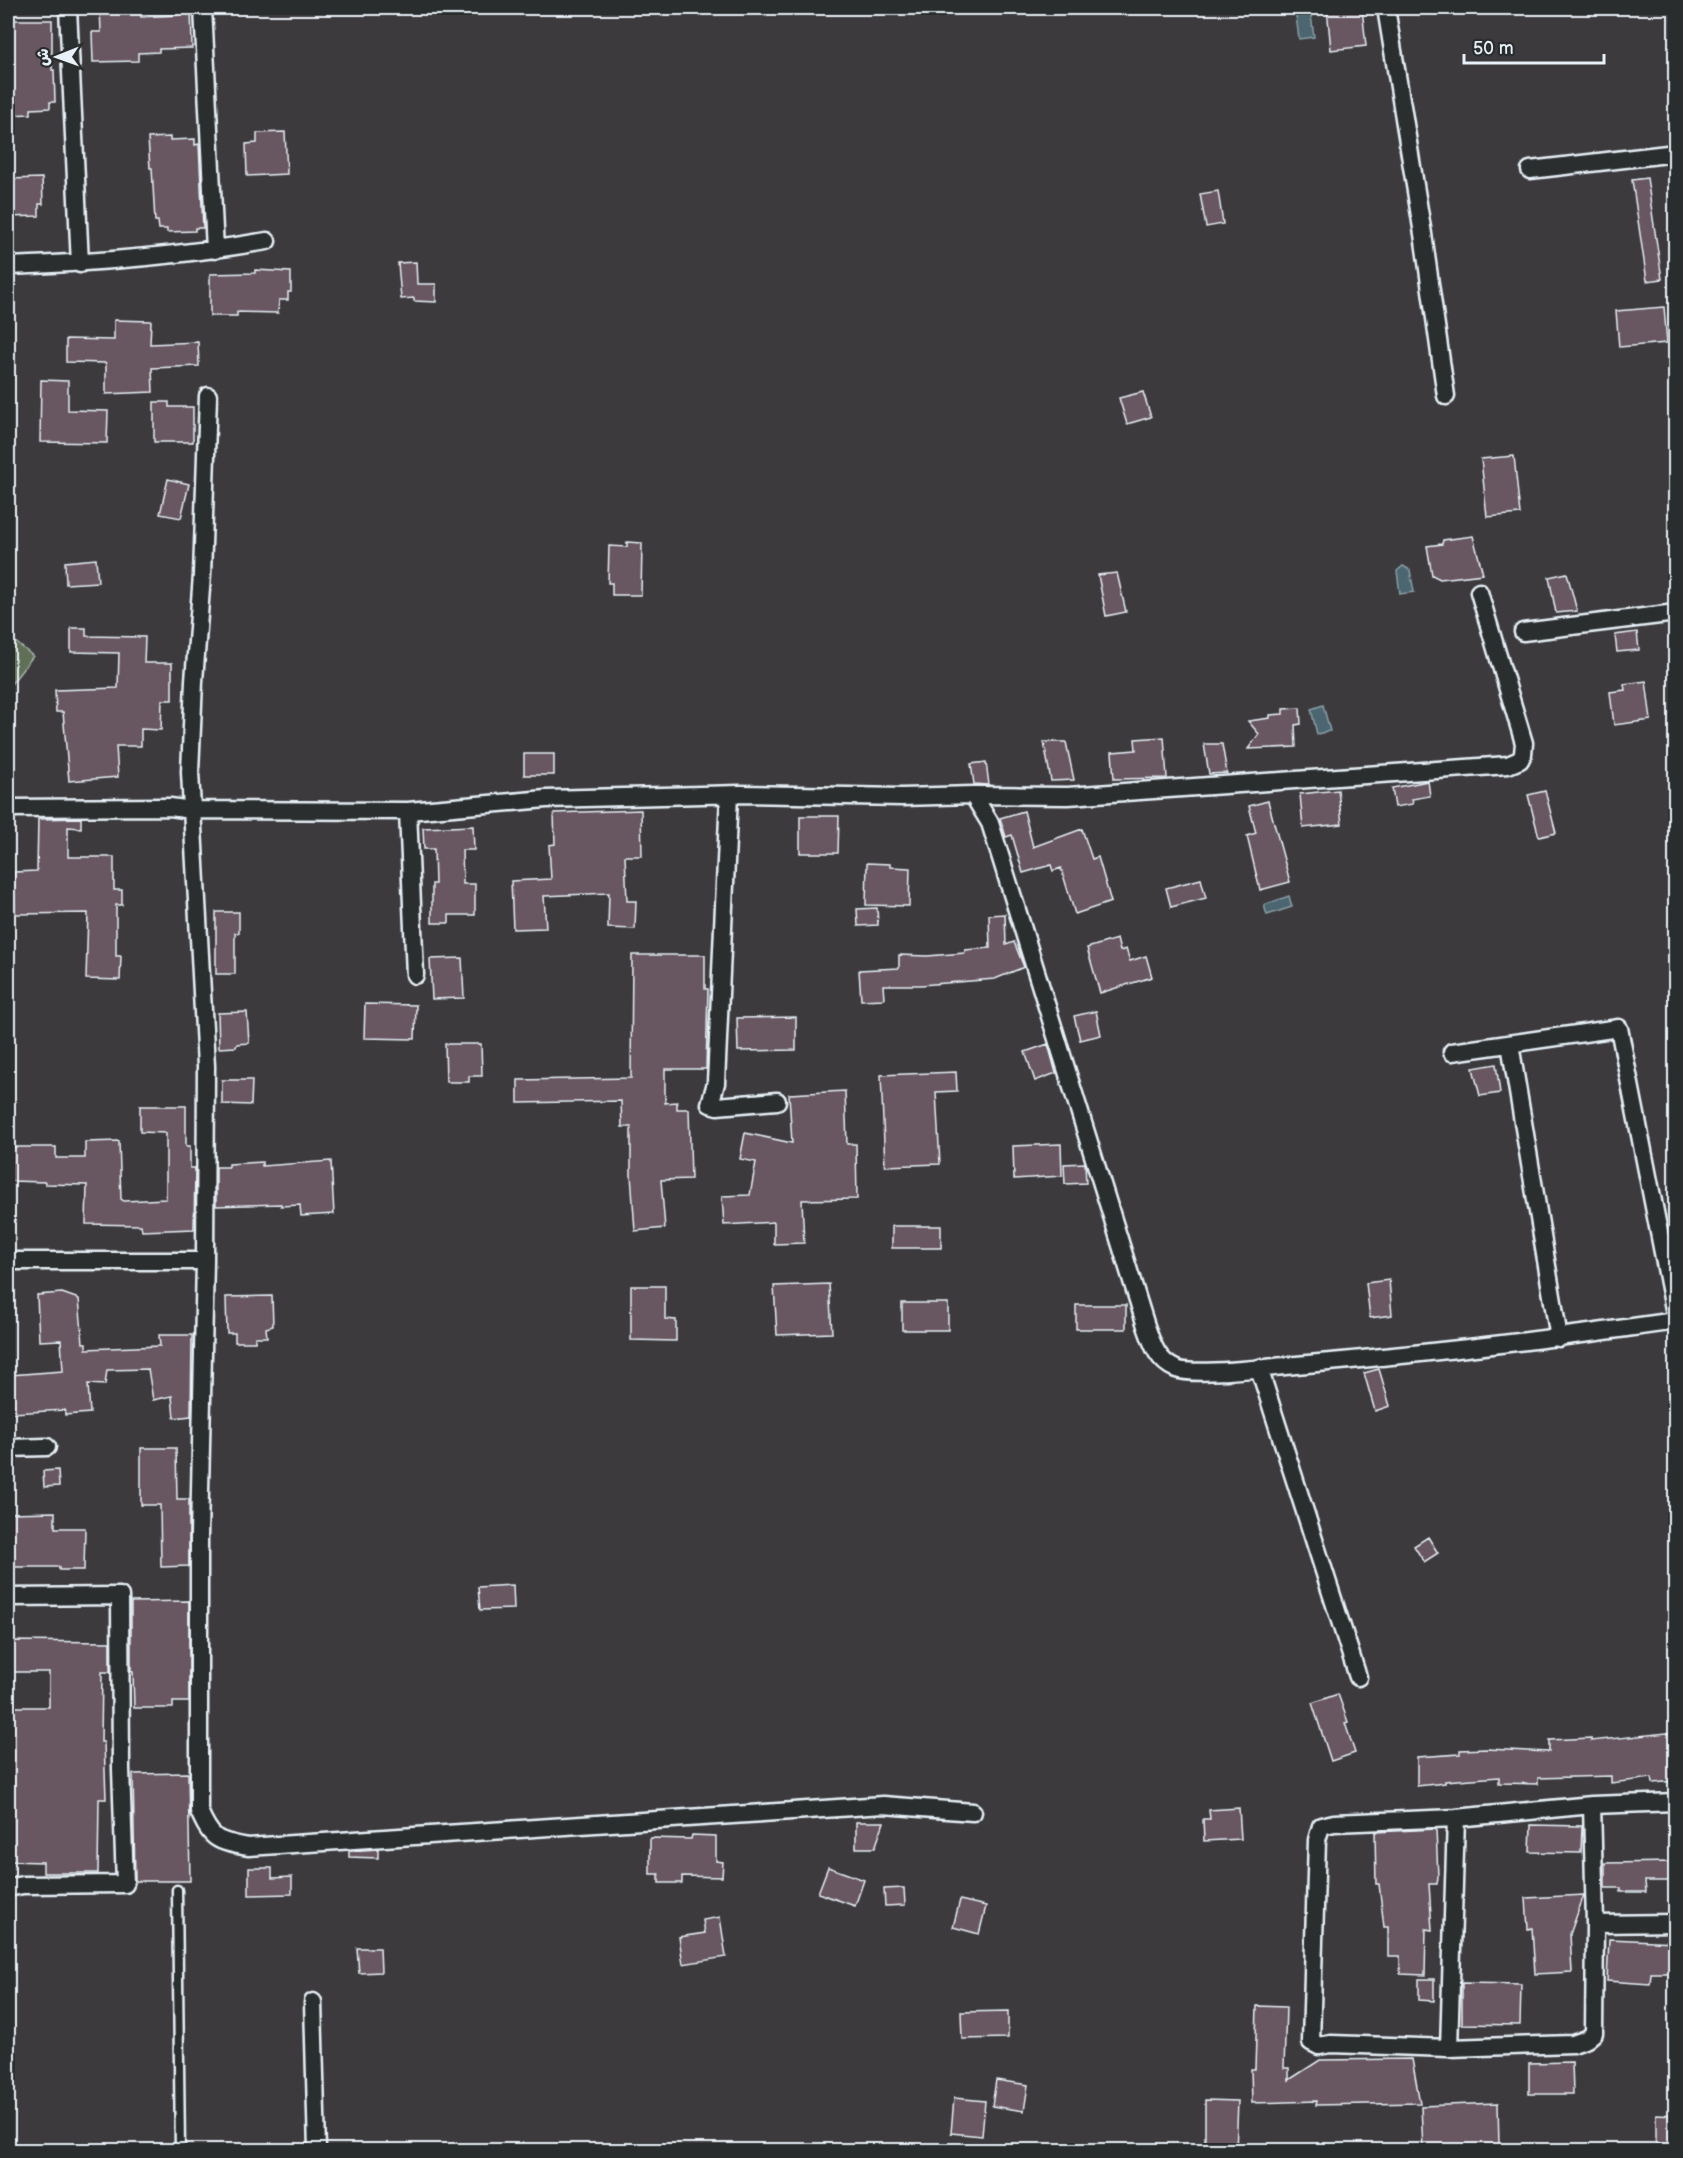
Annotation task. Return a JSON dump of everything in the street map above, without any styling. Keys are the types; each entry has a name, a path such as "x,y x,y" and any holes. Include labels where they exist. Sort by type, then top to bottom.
{"street":[{"path":"68,8 80,264"},
{"path":"203,8 215,250"},
{"path":"1386,8 1424,234 1446,396"},
{"path":"1530,170 1676,153"},
{"path":"8,266 80,264 215,250 267,242"},
{"path":"208,396 202,575 190,772 206,1066 205,1261 199,1536 199,1811 206,1828 219,1841 248,1847 884,1805 973,1812"},
{"path":"8,808 170,807 192,803 211,811 408,811 546,799 729,795 1068,796 1508,765 1520,760 1524,742 1479,592"},
{"path":"1523,632 1676,613"},
{"path":"729,795 716,1083 710,1104 717,1106 777,1101"},
{"path":"973,795 990,823 1155,1350 1165,1364 1178,1370 1192,1371 1259,1368 1413,1355 1560,1338 1676,1320 1619,1028 1452,1052"},
{"path":"408,811 416,975"},
{"path":"1510,1044 1560,1338"},
{"path":"8,1261 205,1261"},
{"path":"1259,1368 1358,1677"},
{"path":"8,1448 47,1448"},
{"path":"8,1597 120,1596 120,1769 125,1884 23,1885 8,1888"},
{"path":"1592,1805 1595,1924 1594,2033 1587,2039 1573,2044 1449,2048 1331,2044 1319,2046 1311,2042 1317,1840 1321,1826 1334,1823 1456,1818 1592,1805 1676,1802"},
{"path":"1449,2048 1456,1818"},
{"path":"1595,1924 1676,1923"},
{"path":"313,2002 317,2151"}],"lane":[{"path":"177,1890 180,2151"}],"green space":[{"path":"8,636 33,656 8,688"}],"water":[{"path":"1295,8 1310,8 1314,37 1299,39"},
{"path":"1403,566 1410,570 1414,592 1400,594 1397,571"},
{"path":"1323,705 1330,731 1317,734 1311,709"},
{"path":"1289,896 1292,907 1267,915 1264,905"}],"building":[{"path":"100,8 141,8 141,17 177,15 177,8 191,8 192,48 159,49 159,52 138,53 138,61 93,62 92,32 101,32"},
{"path":"1327,8 1362,8 1366,46 1331,50"},
{"path":"8,20 52,20 52,70 54,70 55,102 50,102 50,108 31,109 31,114 8,115"},
{"path":"285,132 287,174 247,176 246,144 257,143 257,133"},
{"path":"170,137 170,140 195,139 195,145 199,144 203,228 195,228 195,231 167,232 167,229 159,229 158,221 155,221 148,138"},
{"path":"42,178 43,204 39,204 39,216 8,217 8,179"},
{"path":"1647,178 1662,279 1647,281 1632,180"},
{"path":"1218,191 1223,224 1206,227 1200,194"},
{"path":"416,262 417,284 436,284 436,302 414,301 414,298 401,299 398,263"},
{"path":"255,270 291,272 291,292 288,292 288,300 279,300 278,313 237,312 237,316 210,316 210,274 255,273"},
{"path":"1664,307 1667,343 1619,347 1616,311"},
{"path":"114,320 151,321 150,344 198,342 199,366 152,368 153,392 106,394 106,363 66,362 66,339 114,340"},
{"path":"41,380 68,381 68,410 108,411 107,443 40,442"},
{"path":"1143,392 1151,417 1127,424 1119,398"},
{"path":"154,402 169,402 169,407 193,407 193,442 154,442"},
{"path":"1514,456 1520,514 1487,517 1481,459"},
{"path":"168,479 189,484 181,518 160,514"},
{"path":"1473,536 1483,574 1440,579 1432,575 1427,546 1442,544 1443,540"},
{"path":"627,542 642,543 641,595 612,595 612,583 608,583 609,546 627,547"},
{"path":"96,559 98,582 66,584 65,562"},
{"path":"1117,573 1126,612 1106,616 1098,575"},
{"path":"1567,573 1577,611 1556,613 1549,577"},
{"path":"71,628 86,628 86,636 145,637 144,663 172,663 172,700 162,700 161,730 141,729 141,746 116,746 118,777 69,781 63,712 56,712 55,690 118,688 119,653 71,652"},
{"path":"1637,632 1639,650 1617,652 1615,635"},
{"path":"1646,681 1651,720 1614,725 1610,692 1625,690 1624,684"},
{"path":"1300,708 1301,724 1295,725 1296,747 1248,749 1259,734 1248,721 1283,714 1283,709"},
{"path":"1164,737 1167,778 1114,779 1112,752 1136,750 1135,739"},
{"path":"1044,742 1066,742 1074,780 1051,781"},
{"path":"1204,744 1222,744 1227,773 1209,774"},
{"path":"524,754 554,754 554,775 524,775"},
{"path":"986,762 989,785 974,784 971,764"},
{"path":"1428,781 1430,796 1412,799 1413,804 1395,807 1392,788"},
{"path":"1338,790 1342,824 1303,828 1300,794"},
{"path":"1545,791 1556,833 1539,837 1528,795"},
{"path":"1268,801 1290,882 1260,890 1247,836 1256,833 1249,806"},
{"path":"641,810 642,856 625,856 627,901 636,901 635,929 608,928 609,893 544,896 546,928 513,929 511,881 551,879 549,845 555,844 554,813"},
{"path":"1024,811 1033,847 1082,829 1092,859 1098,857 1111,902 1075,914 1061,868 1053,871 1051,865 1023,873 1012,835 1006,837 1000,818"},
{"path":"800,816 839,816 838,853 800,853"},
{"path":"81,818 81,828 68,827 68,857 114,857 114,890 122,890 122,905 116,905 116,956 121,956 120,980 86,979 88,913 15,914 14,872 37,871 38,819"},
{"path":"473,826 474,850 462,850 463,884 475,884 475,915 449,915 449,923 432,923 432,884 435,884 434,849 424,849 423,828"},
{"path":"867,863 910,868 909,906 866,905"},
{"path":"1201,879 1206,898 1171,907 1166,888"},
{"path":"877,908 878,925 858,926 857,909"},
{"path":"216,912 239,912 239,933 235,933 235,974 216,974"},
{"path":"1005,914 1006,945 1014,942 1024,967 995,979 921,985 883,985 884,999 861,1000 859,970 899,968 899,955 927,956 965,953 965,950 990,948 989,915"},
{"path":"1117,939 1120,951 1126,949 1130,961 1146,956 1152,977 1100,993 1087,948"},
{"path":"632,955 705,955 705,989 708,989 706,1069 665,1069 665,1103 677,1102 677,1109 689,1109 691,1179 661,1180 665,1228 635,1231 631,1175 631,1127 622,1127 621,1101 518,1103 518,1080 631,1078"},
{"path":"462,958 464,998 432,999 430,959"},
{"path":"365,1004 416,1005 415,1039 364,1038"},
{"path":"1096,1011 1101,1035 1080,1040 1074,1016"},
{"path":"247,1012 249,1043 237,1044 236,1047 219,1048 218,1013"},
{"path":"796,1017 796,1050 738,1051 737,1018"},
{"path":"445,1044 481,1044 482,1076 469,1076 469,1082 446,1082"},
{"path":"1048,1044 1056,1073 1035,1081 1025,1052"},
{"path":"1496,1064 1500,1093 1480,1096 1473,1068"},
{"path":"956,1072 957,1091 936,1092 940,1164 885,1166 881,1075"},
{"path":"222,1080 252,1080 251,1105 222,1104"},
{"path":"845,1091 847,1144 856,1144 857,1199 802,1200 804,1243 774,1244 774,1222 724,1225 722,1196 750,1195 756,1162 740,1159 745,1133 792,1143 789,1094"},
{"path":"140,1106 186,1106 186,1146 190,1146 190,1168 195,1168 194,1229 142,1231 141,1225 86,1224 87,1185 10,1181 8,1147 56,1147 56,1158 85,1158 85,1142 119,1141 121,1199 124,1201 166,1199 166,1133 140,1132"},
{"path":"1061,1144 1062,1176 1014,1179 1013,1146"},
{"path":"331,1161 334,1214 301,1216 300,1205 216,1206 216,1167 262,1162 262,1166"},
{"path":"1085,1163 1086,1183 1065,1184 1064,1164"},
{"path":"892,1226 941,1226 941,1248 892,1248"},
{"path":"1389,1280 1392,1315 1370,1318 1366,1283"},
{"path":"829,1284 832,1333 777,1335 774,1286"},
{"path":"631,1286 665,1286 665,1319 676,1320 676,1341 631,1340"},
{"path":"62,1293 79,1299 83,1343 86,1343 86,1349 160,1346 159,1335 192,1335 191,1416 174,1418 172,1396 153,1400 148,1369 107,1370 105,1385 88,1384 90,1413 65,1415 65,1410 12,1413 10,1375 63,1371 61,1340 39,1341 37,1295"},
{"path":"272,1296 273,1326 266,1328 267,1337 255,1337 255,1342 235,1342 235,1333 227,1333 226,1297"},
{"path":"902,1303 948,1303 948,1330 902,1330"},
{"path":"1076,1305 1126,1305 1126,1329 1076,1329"},
{"path":"1379,1369 1390,1406 1375,1411 1364,1373"},
{"path":"141,1448 176,1448 177,1499 189,1499 189,1566 161,1567 160,1505 141,1505"},
{"path":"58,1470 59,1486 44,1487 43,1471"},
{"path":"55,1512 55,1528 85,1528 84,1570 59,1570 59,1567 8,1567 8,1513"},
{"path":"1428,1537 1438,1553 1424,1562 1414,1546"},
{"path":"513,1585 514,1609 480,1610 478,1587"},
{"path":"189,1601 189,1702 173,1702 173,1708 134,1708 133,1672 131,1672 131,1602"},
{"path":"8,1641 110,1642 110,1672 102,1672 101,1742 104,1742 106,1799 99,1799 98,1873 43,1873 43,1862 8,1861 8,1707 49,1707 49,1672 8,1672"},
{"path":"1338,1694 1348,1722 1345,1723 1355,1753 1331,1761 1312,1703"},
{"path":"1676,1732 1676,1781 1653,1783 1652,1778 1611,1783 1611,1776 1538,1778 1538,1784 1499,1783 1499,1777 1445,1781 1445,1783 1417,1786 1417,1757 1460,1754 1460,1750 1549,1752 1549,1740 1591,1738 1591,1741"},
{"path":"188,1773 190,1881 135,1881 133,1774"},
{"path":"1239,1808 1241,1839 1204,1841 1203,1819 1210,1819 1209,1810"},
{"path":"856,1822 884,1822 875,1848 856,1848"},
{"path":"1531,1825 1582,1826 1581,1853 1530,1852"},
{"path":"1436,1829 1438,1877 1437,1884 1429,1884 1432,1930 1426,1929 1425,1975 1400,1974 1400,1956 1388,1956 1388,1927 1384,1927 1379,1884 1376,1884 1375,1832"},
{"path":"692,1835 716,1836 716,1861 723,1862 722,1877 682,1876 682,1883 659,1883 659,1874 650,1874 650,1838 691,1839"},
{"path":"378,1849 378,1858 349,1857 349,1851"},
{"path":"1676,1862 1676,1881 1645,1881 1646,1892 1621,1892 1621,1888 1605,1888 1605,1863"},
{"path":"828,1867 864,1880 855,1906 818,1893"},
{"path":"249,1868 272,1868 272,1878 292,1877 292,1894 249,1895"},
{"path":"904,1888 905,1905 885,1906 884,1889"},
{"path":"1584,1895 1570,1934 1572,1972 1535,1974 1532,1928 1528,1929 1526,1898"},
{"path":"960,1900 986,1906 979,1934 953,1927"},
{"path":"720,1917 726,1957 683,1964 679,1937 705,1933 703,1920"},
{"path":"1609,1939 1676,1942 1676,1973 1651,1973 1650,1984 1607,1981"},
{"path":"357,1948 380,1948 381,1972 359,1973"},
{"path":"1419,1979 1434,1979 1434,2001 1419,2000"},
{"path":"1462,1983 1521,1984 1520,2025 1462,2024"},
{"path":"1257,2006 1286,2007 1284,2068 1289,2068 1289,2080 1320,2060 1412,2059 1420,2103 1316,2105 1317,2101 1252,2103 1251,2069 1255,2069"},
{"path":"1008,2011 1008,2038 962,2039 961,2012"},
{"path":"1572,2062 1573,2094 1529,2094 1529,2063"},
{"path":"996,2080 1028,2085 1024,2111 992,2106"},
{"path":"954,2098 985,2101 982,2136 951,2133"},
{"path":"1205,2100 1238,2101 1236,2151 1205,2151"},
{"path":"1498,2103 1499,2147 1423,2150 1421,2106"},
{"path":"1656,2114 1676,2115 1676,2144 1656,2144"}]}
